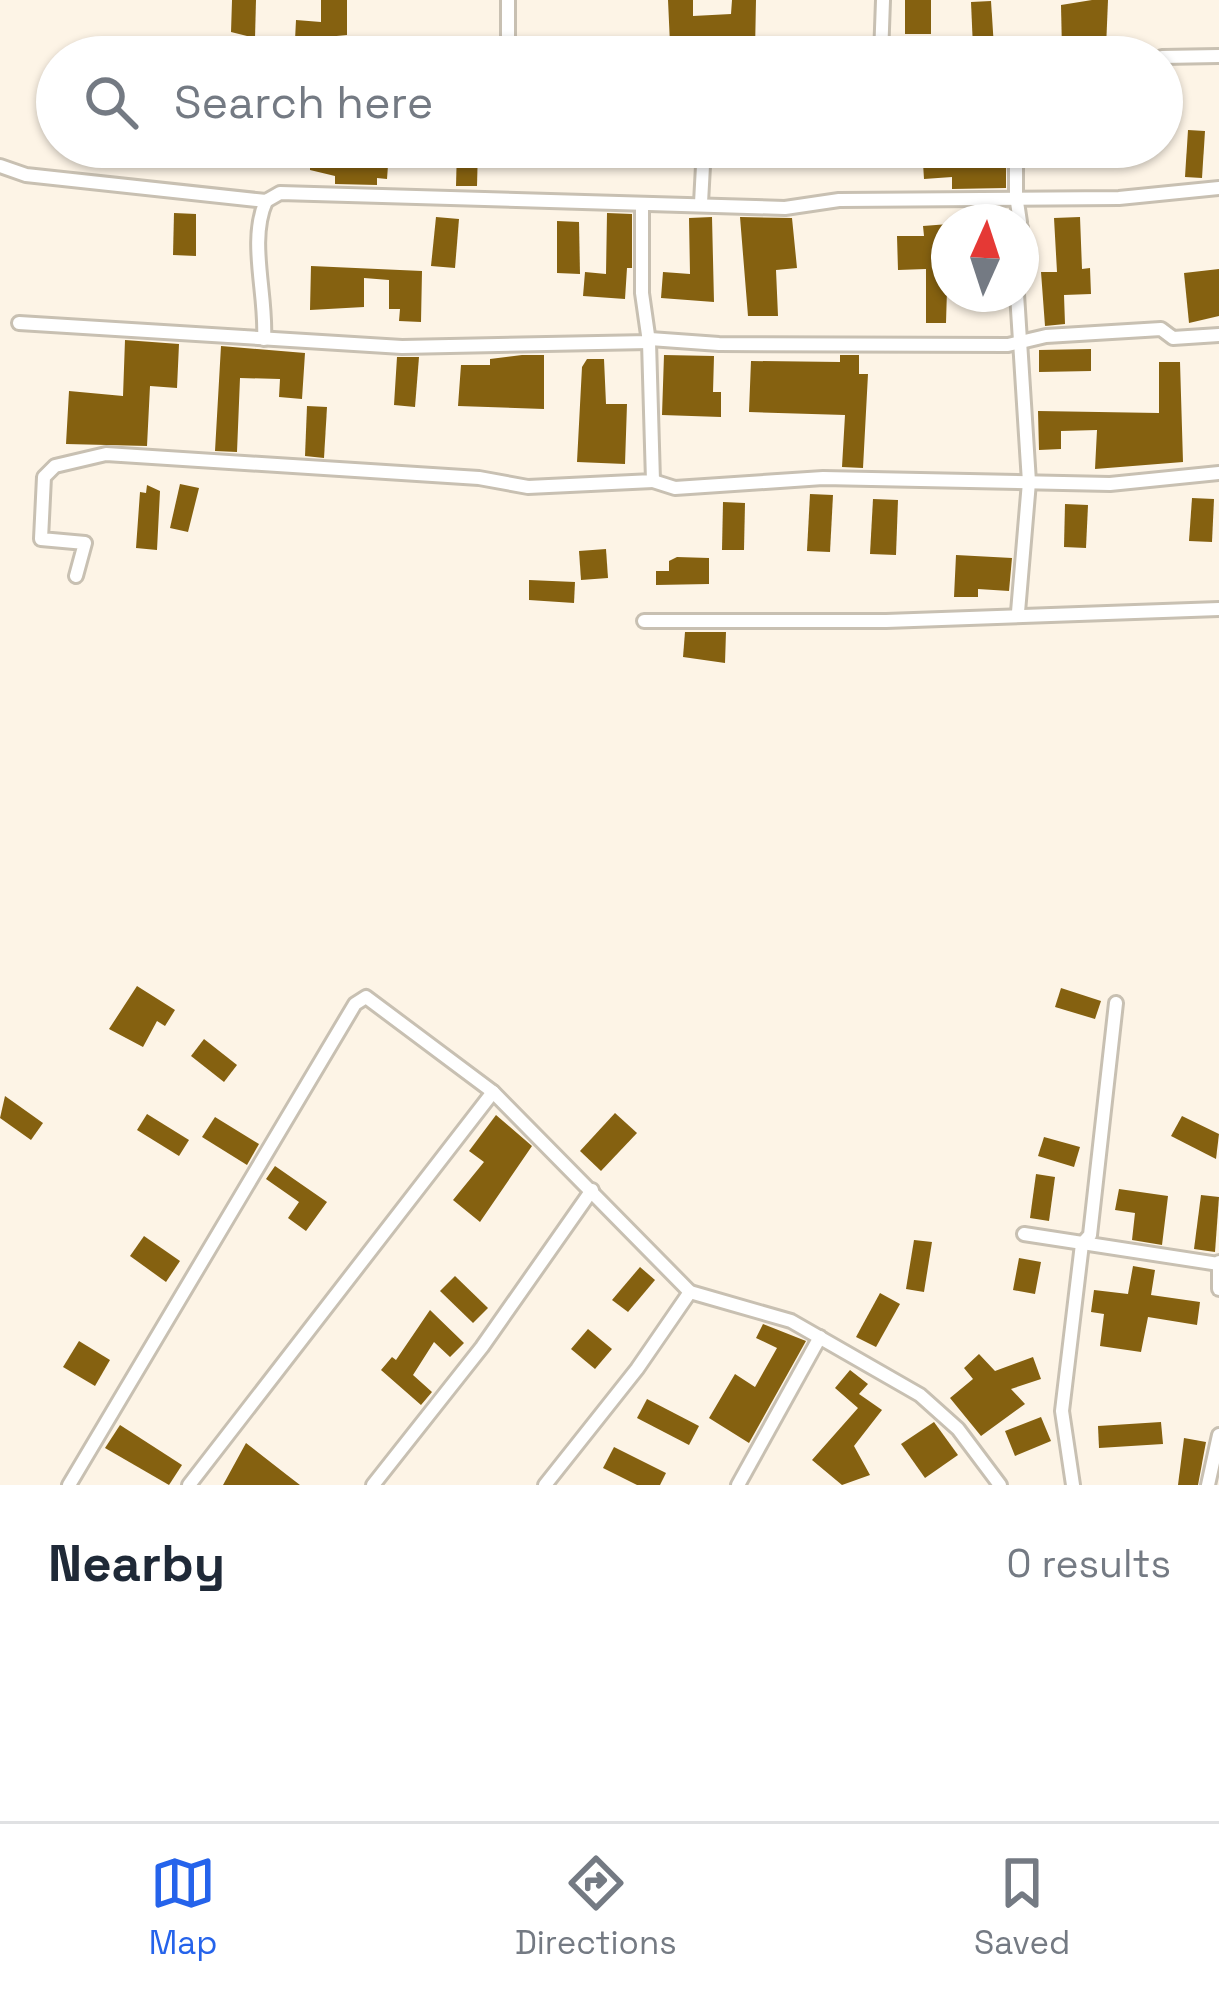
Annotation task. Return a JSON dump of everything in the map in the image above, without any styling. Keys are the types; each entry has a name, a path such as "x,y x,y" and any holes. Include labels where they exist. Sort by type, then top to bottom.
{"street":[{"path":"508,0 508,36"},
{"path":"882,36 883,0"},
{"path":"1183,57 1219,56"},
{"path":"0,166 26,175 266,201 280,193 785,208 839,200 1017,201 1219,188"},
{"path":"701,203 703,168"},
{"path":"1016,168 1017,204"},
{"path":"264,339 266,305 258,236 266,201"},
{"path":"642,207 653,481"},
{"path":"1018,612 1029,482 1019,312"},
{"path":"19,323 402,347 650,340 719,344 1023,342 1160,329 1173,338 1219,335"},
{"path":"76,577 85,543 41,538 44,477 55,466 106,454 404,477 479,478 528,488 653,481 675,488 823,478 1110,484 1219,472"},
{"path":"644,621 886,621 1018,612 1219,609"},
{"path":"69,1485 359,999 372,999 493,1092 690,1292 764,1309 939,1408 1000,1484"},
{"path":"1073,1485 1062,1411 1082,1244 1090,1235 1100,1161 1116,1003"},
{"path":"189,1485 493,1092"},
{"path":"373,1485 482,1347 592,1190"},
{"path":"1024,1234 1219,1264 1219,1288"},
{"path":"545,1485 638,1370 690,1292"},
{"path":"738,1485 820,1337"},
{"path":"1208,1485 1219,1435"},
{"path":"982,1485 1000,1484"}],"building":[{"path":"232,0 256,0 255,36 231,32"},
{"path":"321,0 347,0 347,35 295,36 296,20 321,22"},
{"path":"668,0 693,0 693,16 731,14 732,0 756,0 755,36 670,36"},
{"path":"905,0 931,0 931,34 905,34"},
{"path":"1108,0 1106,36 1062,36 1061,5"},
{"path":"991,1 993,36 972,36 971,2"},
{"path":"1188,130 1205,131 1202,178 1185,177"},
{"path":"388,168 387,179 377,178 377,185 335,184 335,176 310,170"},
{"path":"456,168 477,168 477,186 456,186"},
{"path":"923,168 1006,168 1006,188 952,189 952,177 924,179"},
{"path":"174,213 196,214 196,256 173,255"},
{"path":"607,213 632,214 632,268 627,268 625,299 583,296 585,272 606,274"},
{"path":"436,217 459,219 455,268 431,266"},
{"path":"712,217 714,302 661,298 663,272 690,274 689,218"},
{"path":"740,217 792,218 797,268 776,270 778,316 748,316"},
{"path":"1080,217 1082,269 1090,268 1091,294 1064,295 1065,324 1045,326 1041,272 1057,272 1054,218"},
{"path":"557,221 579,222 580,274 557,273"},
{"path":"931,225 931,312 946,312 946,323 926,323 926,269 898,270 897,236 924,236 923,226"},
{"path":"311,266 422,271 421,322 399,321 400,309 389,309 389,280 364,278 364,307 310,310"},
{"path":"1219,269 1219,316 1189,323 1184,273"},
{"path":"125,340 179,344 177,388 150,386 147,446 66,444 69,391 123,396"},
{"path":"221,346 305,353 302,399 279,397 280,379 240,378 237,452 215,451"},
{"path":"1091,349 1091,371 1039,372 1039,350"},
{"path":"544,355 544,409 458,406 461,365 490,365 490,359"},
{"path":"664,355 714,356 713,392 721,392 721,417 662,415"},
{"path":"840,355 859,355 859,374 868,374 863,468 842,467 845,415 749,412 751,361 840,362"},
{"path":"397,357 419,357 415,407 394,405"},
{"path":"587,359 604,359 606,404 627,404 625,464 577,462 582,367"},
{"path":"1159,362 1180,362 1183,462 1095,469 1097,430 1061,431 1061,449 1039,450 1038,411 1159,413"},
{"path":"307,406 327,407 324,458 305,456"},
{"path":"180,484 199,488 188,532 170,528"},
{"path":"147,485 160,491 157,550 136,548 140,492 146,493"},
{"path":"810,494 833,495 830,552 807,551"},
{"path":"1192,498 1214,499 1212,542 1189,541"},
{"path":"873,499 898,500 896,555 870,554"},
{"path":"723,502 745,503 744,550 722,550"},
{"path":"1065,504 1088,505 1086,548 1064,547"},
{"path":"606,549 608,578 581,580 579,551"},
{"path":"956,555 1012,558 1009,591 978,589 978,597 954,597"},
{"path":"709,558 709,584 656,585 656,571 669,571 669,561"},
{"path":"529,580 575,582 574,603 529,600"},
{"path":"685,632 726,632 725,663 683,657"},
{"path":"137,986 175,1010 165,1026 157,1021 143,1047 109,1029"},
{"path":"1061,988 1101,1001 1095,1019 1055,1007"},
{"path":"204,1039 237,1065 224,1082 191,1056"},
{"path":"5,1096 43,1123 31,1140 0,1118"},
{"path":"615,1113 637,1133 601,1171 580,1151"},
{"path":"147,1114 189,1140 179,1156 137,1130"},
{"path":"496,1115 532,1146 480,1222 453,1200 484,1162 469,1151"},
{"path":"1182,1116 1219,1134 1216,1159 1171,1136"},
{"path":"215,1117 259,1144 247,1165 202,1137"},
{"path":"1044,1137 1080,1147 1074,1167 1038,1156"},
{"path":"275,1166 327,1202 306,1231 288,1218 299,1202 266,1179"},
{"path":"1036,1174 1055,1177 1049,1221 1030,1218"},
{"path":"1119,1189 1168,1196 1162,1245 1132,1240 1135,1213 1115,1210"},
{"path":"1201,1195 1219,1197 1215,1252 1194,1249"},
{"path":"144,1236 180,1261 166,1282 130,1256"},
{"path":"914,1240 932,1242 924,1292 906,1289"},
{"path":"1019,1258 1041,1262 1035,1294 1013,1290"},
{"path":"1133,1266 1155,1270 1151,1295 1200,1302 1197,1325 1148,1317 1141,1352 1100,1346 1104,1314 1091,1312 1094,1290 1128,1294"},
{"path":"640,1267 655,1280 628,1312 612,1300"},
{"path":"455,1276 488,1308 473,1323 440,1291"},
{"path":"880,1293 900,1304 876,1347 856,1337"},
{"path":"430,1310 464,1343 450,1357 434,1342 413,1375 432,1392 421,1405 381,1370 392,1357 396,1360"},
{"path":"763,1324 806,1341 749,1443 709,1418 735,1374 755,1387 777,1348 756,1338"},
{"path":"588,1329 612,1349 595,1369 571,1349"},
{"path":"79,1341 110,1360 95,1386 63,1367"},
{"path":"979,1354 995,1371 1033,1357 1041,1379 1011,1389 1025,1404 981,1436 950,1398 973,1379 964,1368"},
{"path":"850,1370 868,1384 859,1394 882,1410 854,1446 870,1475 842,1485 812,1460 858,1408 835,1388"},
{"path":"647,1399 699,1426 689,1445 637,1418"},
{"path":"1041,1417 1051,1441 1015,1456 1005,1431"},
{"path":"934,1422 958,1455 925,1478 901,1444"},
{"path":"1161,1422 1163,1444 1099,1448 1098,1426"},
{"path":"120,1425 182,1465 169,1485 105,1448"},
{"path":"1184,1438 1206,1442 1198,1485 1178,1485"},
{"path":"246,1443 287,1475 300,1485 223,1485"},
{"path":"614,1447 666,1473 660,1485 637,1485 603,1468"}]}
